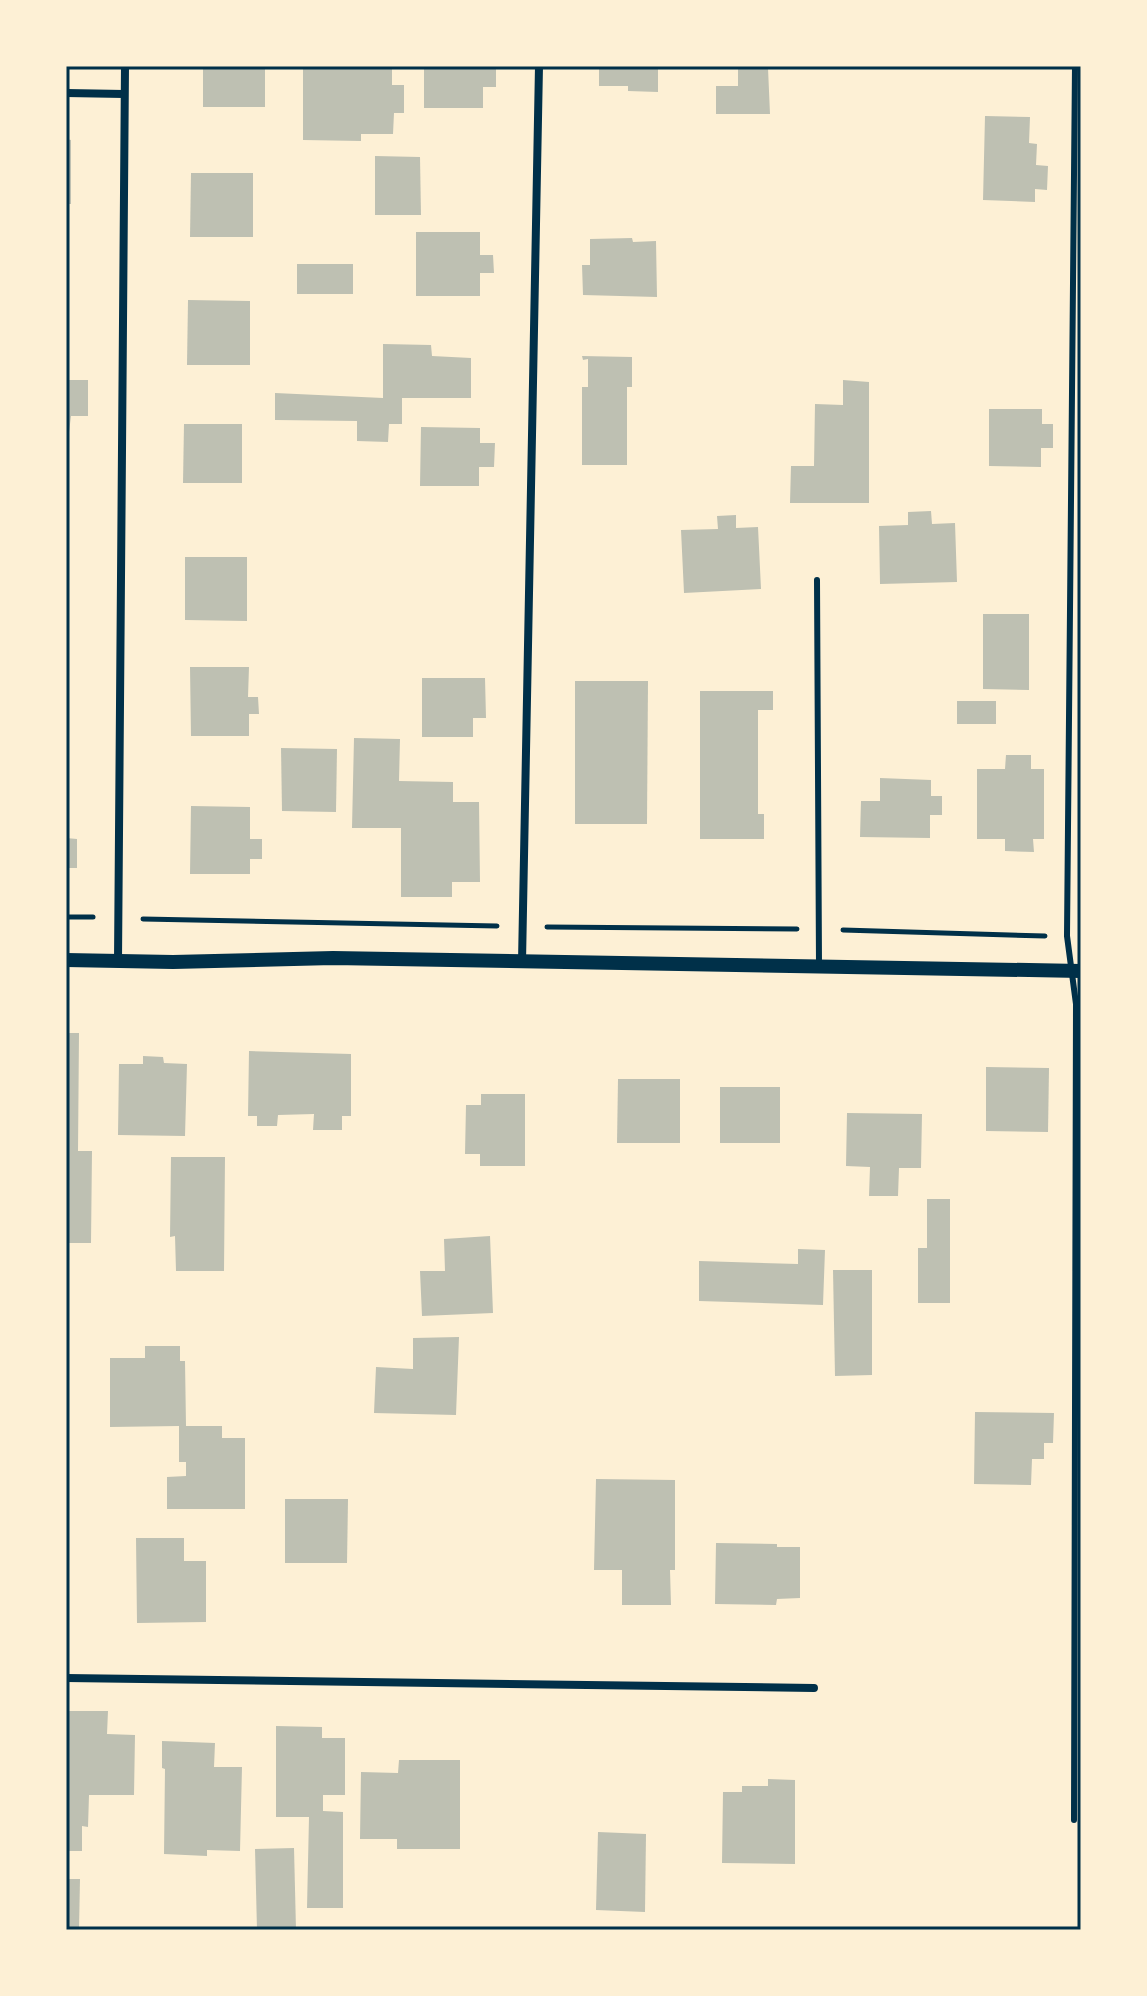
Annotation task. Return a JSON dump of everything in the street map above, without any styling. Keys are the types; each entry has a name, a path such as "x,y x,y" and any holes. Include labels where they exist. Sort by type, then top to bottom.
{"street":[{"path":"118,961 125,66"},
{"path":"522,962 539,66"},
{"path":"66,93 124,94"},
{"path":"66,960 333,958 1076,971"},
{"path":"66,1678 814,1688"}],"lane":[{"path":"1074,1820 1076,971 1067,936 1075,66"},
{"path":"817,580 819,968"}],"path":[{"path":"66,917 1067,936"}],"building":[{"path":"203,66 265,66 265,107 203,107"},
{"path":"303,66 392,67 392,85 404,85 404,113 394,113 393,134 361,134 361,141 303,140"},
{"path":"424,66 483,66 483,69 496,69 496,87 483,87 483,108 424,108"},
{"path":"599,66 658,66 658,92 628,91 628,86 599,86"},
{"path":"738,68 768,68 770,114 716,114 716,86 738,86"},
{"path":"985,116 1030,117 1029,143 1037,144 1036,165 1048,166 1047,190 1035,189 1035,202 983,200"},
{"path":"66,139 71,140 71,204 66,204"},
{"path":"375,156 420,157 421,215 375,215"},
{"path":"191,173 253,173 253,237 190,237"},
{"path":"416,232 480,232 480,255 493,255 494,273 480,273 480,296 416,296"},
{"path":"632,238 633,242 656,241 657,297 583,295 582,265 590,265 590,239"},
{"path":"297,264 353,264 353,294 297,294"},
{"path":"188,300 250,301 250,365 187,365"},
{"path":"383,344 431,345 432,356 471,358 471,398 402,398 402,424 389,424 388,442 357,441 357,421 275,420 275,393 383,398"},
{"path":"582,356 632,357 632,387 627,387 627,465 582,465 582,387 588,387 588,359 583,360"},
{"path":"66,369 69,380 88,380 88,416 71,416 69,432 66,432"},
{"path":"843,380 869,382 869,503 790,503 791,466 814,466 815,404 843,405"},
{"path":"989,409 1042,409 1042,424 1053,424 1053,448 1041,448 1041,467 989,466"},
{"path":"184,424 242,424 242,483 183,483"},
{"path":"421,427 480,428 480,443 495,443 494,467 479,467 479,486 420,486"},
{"path":"931,511 932,524 955,523 957,582 880,584 879,526 908,525 908,512"},
{"path":"736,515 736,528 758,527 761,589 684,593 681,530 718,529 717,516"},
{"path":"185,557 247,557 247,621 185,620"},
{"path":"983,614 1029,614 1029,690 983,689"},
{"path":"190,667 249,667 248,697 258,697 259,714 249,714 249,736 191,736"},
{"path":"422,678 485,678 486,718 473,718 473,737 422,737"},
{"path":"575,681 648,681 647,824 575,824"},
{"path":"700,691 773,691 773,710 758,710 758,814 764,814 764,839 700,839"},
{"path":"957,701 996,701 996,724 957,724"},
{"path":"354,738 400,739 399,781 453,782 453,802 479,802 480,882 452,882 452,897 401,897 401,828 352,828"},
{"path":"281,748 337,749 336,812 282,811"},
{"path":"1006,755 1031,755 1031,769 1044,769 1044,839 1033,839 1034,852 1005,851 1005,839 977,839 977,769 1005,769"},
{"path":"880,778 931,780 931,796 942,796 942,815 930,815 930,838 860,837 861,801 880,801"},
{"path":"191,806 250,807 250,839 262,839 262,859 250,859 250,874 190,874"},
{"path":"66,838 77,839 77,868 66,868"},
{"path":"66,1033 79,1033 78,1151 92,1151 91,1243 66,1243"},
{"path":"249,1051 351,1054 351,1116 342,1116 342,1130 313,1130 314,1114 278,1115 277,1126 257,1126 257,1116 248,1116"},
{"path":"143,1056 163,1057 164,1063 187,1064 185,1136 118,1135 119,1064 143,1064"},
{"path":"986,1067 1049,1068 1048,1132 986,1131"},
{"path":"618,1079 680,1079 680,1143 617,1143"},
{"path":"720,1087 780,1087 780,1143 720,1143"},
{"path":"481,1094 525,1094 525,1166 480,1166 480,1154 465,1154 466,1105 481,1105"},
{"path":"847,1113 922,1114 921,1168 899,1168 898,1196 869,1196 870,1167 846,1166"},
{"path":"171,1157 225,1157 224,1271 176,1271 175,1236 170,1237"},
{"path":"927,1199 950,1199 950,1303 918,1303 918,1248 927,1248"},
{"path":"490,1236 493,1313 422,1316 420,1271 445,1271 444,1239"},
{"path":"798,1249 825,1250 823,1305 699,1301 699,1261 798,1264"},
{"path":"833,1270 872,1270 872,1375 835,1376"},
{"path":"459,1337 456,1415 374,1413 376,1367 413,1369 413,1338"},
{"path":"145,1346 180,1346 180,1361 185,1361 186,1426 222,1426 222,1438 245,1438 245,1509 167,1509 167,1477 186,1476 186,1462 179,1462 179,1426 110,1427 110,1358 145,1358"},
{"path":"975,1412 1054,1413 1053,1443 1044,1443 1044,1459 1032,1459 1031,1485 974,1484"},
{"path":"596,1479 675,1480 675,1570 670,1570 671,1605 622,1605 622,1570 594,1570"},
{"path":"285,1499 348,1499 347,1563 285,1563"},
{"path":"136,1538 184,1538 184,1561 206,1561 206,1622 137,1623"},
{"path":"716,1543 800,1547 800,1598 777,1599 776,1605 715,1604"},
{"path":"66,1711 108,1711 107,1734 135,1735 134,1795 89,1795 88,1827 82,1826 82,1851 66,1851"},
{"path":"276,1726 322,1727 322,1738 345,1738 345,1795 323,1795 323,1811 343,1812 343,1908 307,1908 309,1817 276,1817"},
{"path":"162,1741 215,1743 214,1767 242,1767 240,1851 207,1850 207,1856 164,1854 165,1769 162,1768"},
{"path":"399,1760 460,1760 460,1849 397,1849 397,1839 360,1839 361,1772 398,1773"},
{"path":"768,1779 795,1780 795,1864 722,1863 723,1792 742,1792 742,1786 768,1786"},
{"path":"598,1832 646,1834 645,1912 596,1910"},
{"path":"294,1848 296,1930 257,1930 255,1849"},
{"path":"66,1879 80,1879 79,1930 66,1930"}]}
